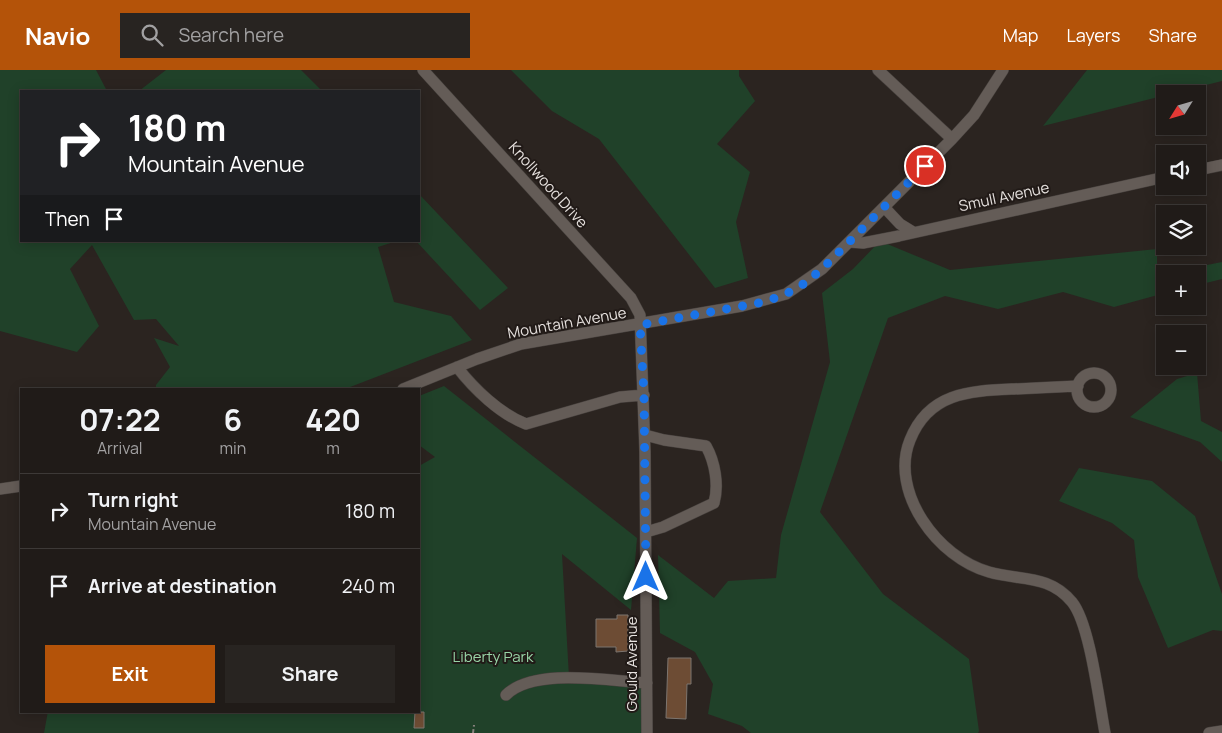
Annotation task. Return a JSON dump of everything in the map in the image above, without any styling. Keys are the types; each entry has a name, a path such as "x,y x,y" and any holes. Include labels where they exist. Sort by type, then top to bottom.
{"street":[{"name":"Knollwood Drive","path":"423,70 631,298 640,315 640,325"},
{"path":"878,70 952,139"},
{"name":"Mountain Avenue","path":"405,388 521,344 640,325 764,302 786,294 805,283 849,242 952,139 974,115 1003,70"},
{"path":"1206,168 1222,165"},
{"name":"Smull Avenue","path":"849,242 863,243 1156,179"},
{"path":"884,207 900,224 913,232"},
{"name":"Gould Avenue","path":"640,325 645,435 647,733"},
{"path":"457,367 470,385 516,420 526,424 620,397 644,395"},
{"path":"1078,386 978,390 950,397 936,406 918,423 908,446 904,470 908,488 918,513 934,535 954,554 989,572 1031,578 1051,584 1072,602 1085,627 1105,733"},
{"path":"645,435 664,440 706,446 713,460 716,495 714,503 663,527 646,532"},
{"path":"0,489 20,486"},
{"path":"506,695 523,683 553,677 647,683"},
{"path":"1209,733 1222,731"}],"path":[{"path":"473,733 474,726"}],"green space":[{"path":"0,70 96,70 106,90 20,90 20,242 394,242 378,247 394,302 451,316 472,340 348,388 156,388 156,385 170,367 154,338 179,346 156,319 134,320 92,245 70,269 99,326 77,352 0,331"},
{"path":"166,70 301,70 321,90 140,90"},
{"path":"511,70 739,70 739,76 755,101 717,144 750,172 736,222 748,278 715,288 599,139 552,111"},
{"path":"1087,70 1222,70 1222,81 1206,85 1156,85 1156,98 1043,126"},
{"path":"420,195 508,288 480,310 417,242 420,242"},
{"path":"880,241 950,270 1156,249 1156,295 1114,307 1063,292 998,309 945,296 888,318 820,512 883,594 969,659 978,733 751,733 742,726 708,714 713,684 695,652 660,633 658,555 714,598 728,581 776,578 781,535 830,362 822,293 853,269"},
{"path":"1222,262 1222,279 1206,283 1206,265"},
{"path":"1197,375 1201,421 1222,432 1222,462 1200,442 1130,417 1177,379"},
{"name":"Liberty Park","path":"444,386 637,538 631,610 562,554 569,677 647,681 646,733 44,733 48,713 420,713 420,465 435,457 420,446 420,396"},
{"path":"1079,468 1152,481 1195,516 1222,594 1222,631 1213,630 1168,648 1138,577 1134,540 1112,523 1059,501"}],"building":[{"path":"617,615 628,615 628,651 616,652 616,647 596,647 596,619 617,619"},
{"path":"668,658 691,658 691,684 687,684 686,719 666,718"},
{"path":"424,712 424,728 414,728 415,713"}],"route":[{"path":"646,577 644,395 640,325 764,302 786,294 805,283 822,269 925,166"}]}
